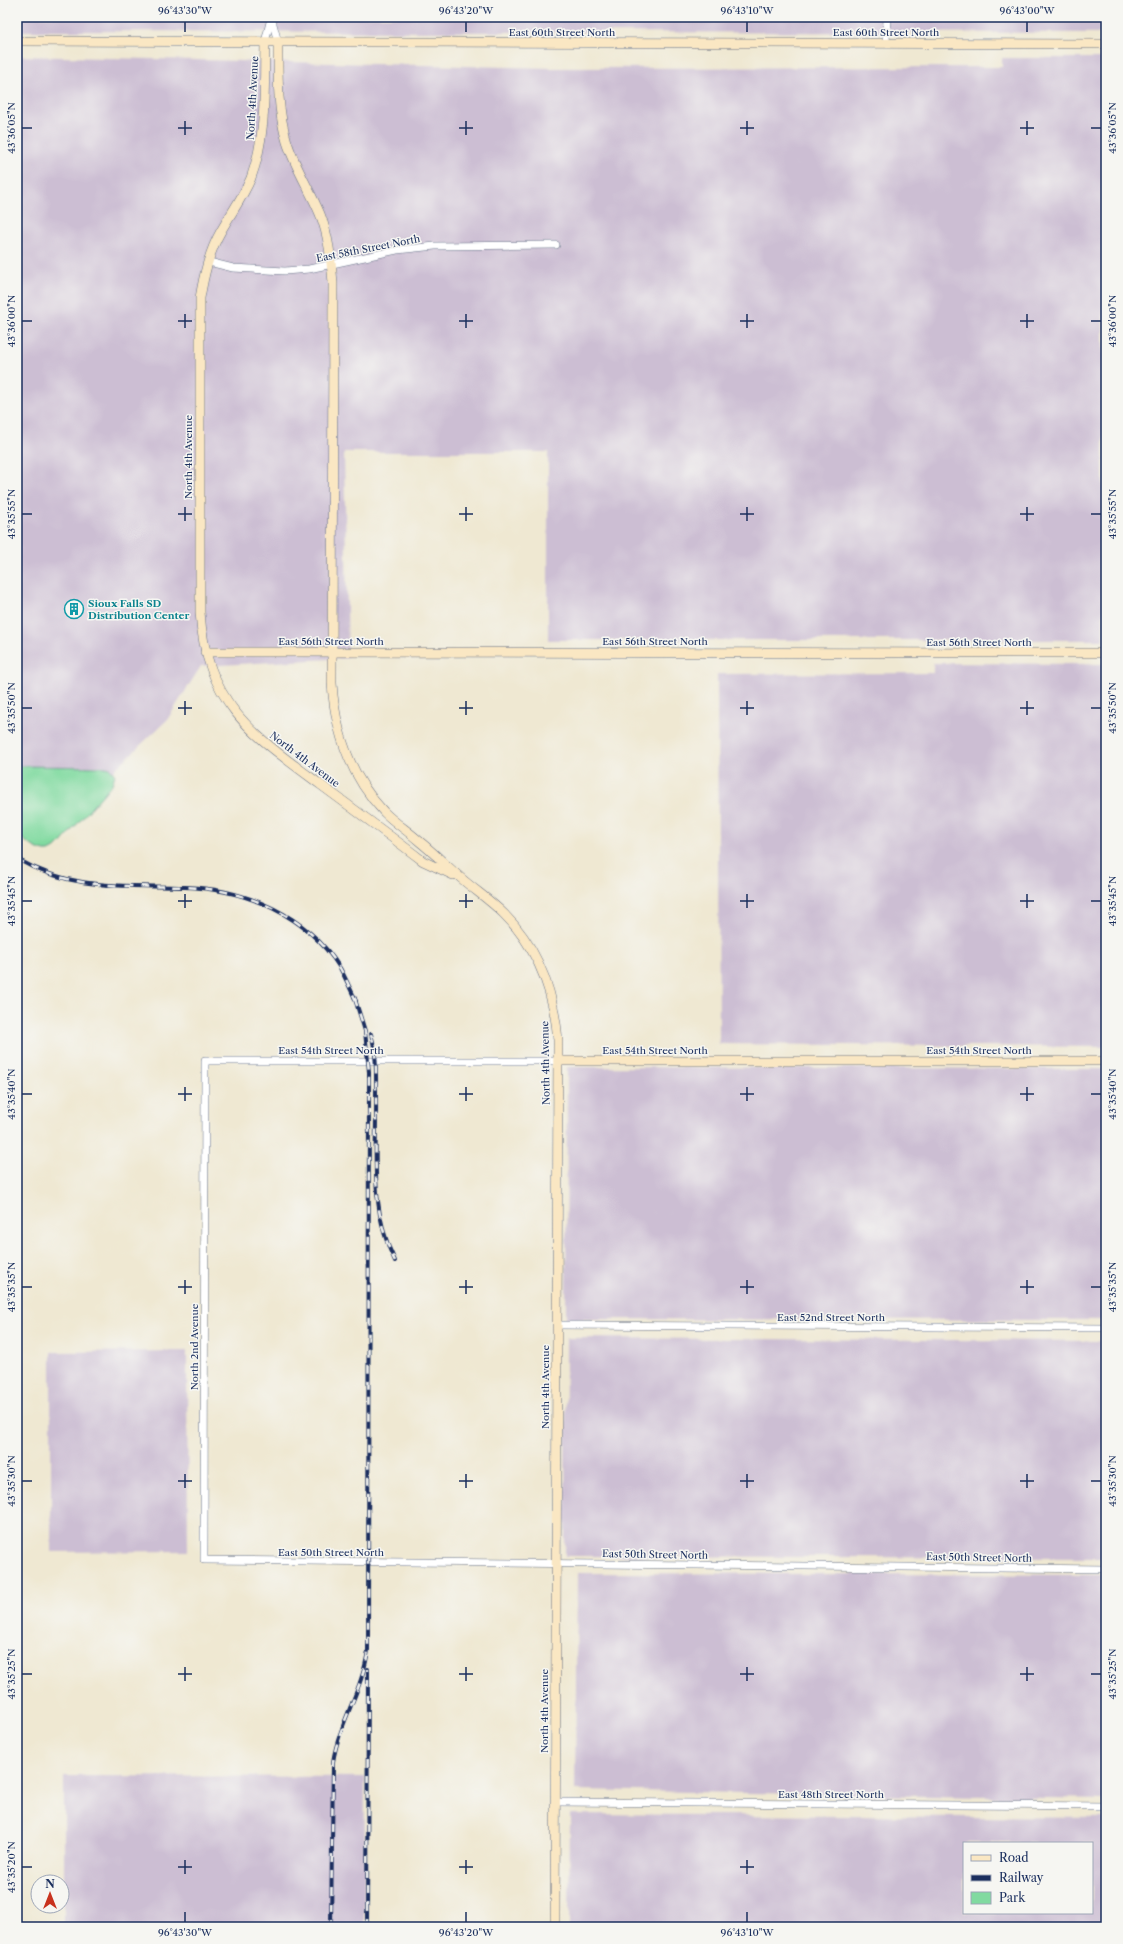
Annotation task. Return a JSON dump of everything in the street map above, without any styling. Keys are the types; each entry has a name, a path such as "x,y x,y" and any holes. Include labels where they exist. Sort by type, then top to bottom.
{"street":[{"path":"265,42 271,17"},
{"path":"271,17 278,42"},
{"path":"886,43 887,17"},
{"name":"East 60th Street North","path":"17,41 1106,44"},
{"name":"North 4th Avenue","path":"265,42 264,120 260,149 248,185 220,232 203,277 199,319 200,612 204,652 224,697 254,735 423,861 463,880"},
{"name":"North 4th Avenue","path":"278,42 278,96 283,125 292,156 321,216 327,235 331,265 332,683 336,717 345,749 360,780 384,812 516,926 533,952 546,981 554,1009 558,1040 555,1927"},
{"name":"East 58th Street North","path":"209,262 233,268 258,270 309,269 397,250 435,246 556,245"},
{"name":"East 56th Street North","path":"204,652 1106,653"},
{"name":"East 54th Street North","path":"205,1061 1106,1061"},
{"name":"North 2nd Avenue","path":"204,1560 205,1061"},
{"name":"East 52nd Street North","path":"557,1325 1106,1328"},
{"name":"East 50th Street North","path":"204,1560 1106,1568"},
{"name":"East 48th Street North","path":"555,1802 1106,1806"}],"shaded area":[{"path":"17,17 1106,17 1106,33 17,31"},
{"path":"17,56 552,68 1002,67 1002,58 1106,58 1106,255 1103,255 1103,640 548,640 548,452 344,452 348,658 201,666 167,720 113,771 106,767 99,766 17,766"},
{"path":"933,663 1106,664 1106,1047 719,1044 717,674 933,673"},
{"path":"567,1067 1106,1069 1106,1320 566,1319"},
{"path":"566,1338 1106,1341 1106,1558 565,1556"},
{"path":"187,1351 188,1551 51,1552 51,1352"},
{"path":"577,1573 1106,1575 1106,1799 575,1790"},
{"path":"64,1776 365,1777 364,1927 64,1927 64,1914 70,1914 70,1874 64,1874"},
{"path":"570,1814 1106,1818 1106,1927 569,1927"}],"green space":[{"path":"17,766 106,767 110,768 115,775 112,784 58,846 49,851 45,851 32,846 17,834"}],"railway":[{"path":"17,859 58,877 120,886 185,887 208,889 230,893 273,908 293,920 310,933 326,949 340,968 356,1001"},
{"path":"331,1927 333,1762 340,1734 361,1678 368,1650 369,1072 365,1031 354,996"},
{"path":"371,1034 376,1064 376,1180 378,1201 381,1221 395,1261"},
{"path":"367,1927 368,1669"}],"place":[{"name":"Sioux Falls SD Distribution Center","path":"74,609"}]}
